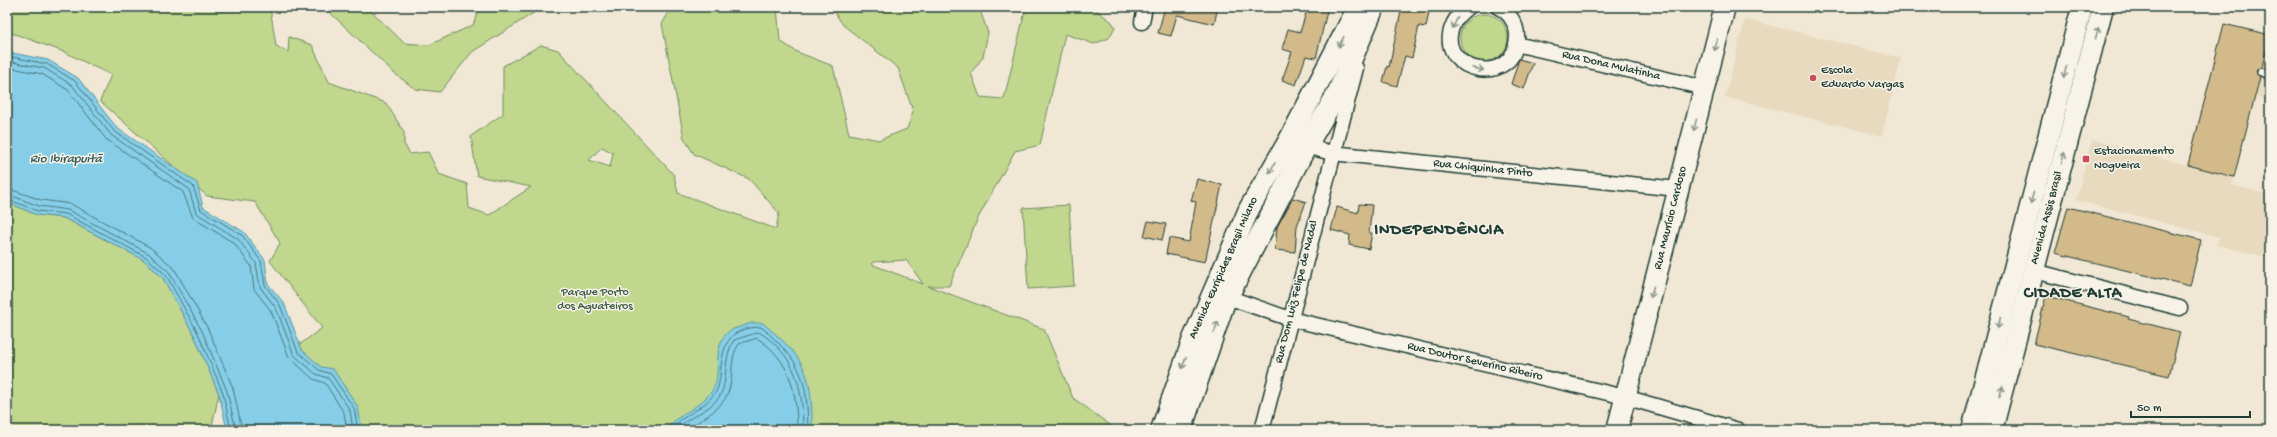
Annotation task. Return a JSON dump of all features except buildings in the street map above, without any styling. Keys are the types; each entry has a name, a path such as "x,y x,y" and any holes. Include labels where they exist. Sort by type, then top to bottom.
{"main road":[{"name":"Rua Maurício Cardoso","path":"1617,430 1725,7"},
{"name":"Avenida Assis Brasil","path":"1972,430 2082,7"},
{"name":"Avenida Assis Brasil","path":"1992,430 2103,7"},
{"name":"Avenida Euripides Brasil Milano","path":"1161,430 1192,339 1220,295 1297,144 1320,82 1368,10"},
{"name":"Avenida Euripides Brasil Milano","path":"1297,144 1337,94 1368,10"},
{"name":"Avenida Euripides Brasil Milano","path":"1181,430 1220,295"}],"street":[{"path":"1142,22 1146,7"},
{"path":"1469,7 1460,14 1453,23 1450,34 1451,45 1455,55 1463,63 1473,69 1484,71 1495,69 1509,59 1516,44 1517,34 1514,23 1508,14 1498,7"},
{"name":"Rua Dom Luiz Felipe de Nadal","path":"1262,430 1368,10"},
{"name":"Rua Dona Mulatinha","path":"1516,44 1705,88"},
{"path":"1320,82 1337,94"},
{"name":"Rua Dom Luiz Felipe de Nadal","path":"1332,153 1337,94"},
{"name":"Rua Chiquinha Pinto","path":"1297,144 1332,153 1678,189"},
{"path":"2034,271 2180,308"},
{"name":"Rua Doutor Severino Ribeiro","path":"1220,295 1290,319 1625,397 1738,430"}],"lane":[{"path":"2261,72 2270,75"}],"shaded area":[{"name":"Escola Eduardo Vargas","path":"1745,19 1901,58 1882,136 1725,97"},
{"path":"2224,24 2270,35 2270,100 2255,97 2232,185 2270,195 2270,258 2217,245 2219,237 2076,200 2092,140 2187,165"}],"green space":[{"name":"Parque Porto dos Aguateiros","path":"7,7 270,7 276,46 288,52 289,37 312,45 329,82 386,103 404,132 404,144 410,154 428,152 439,174 467,184 469,208 489,215 531,187 477,176 471,136 503,114 503,66 541,45 558,50 674,175 678,193 776,229 779,213 749,179 694,154 684,138 662,24 672,7 777,7 780,41 797,52 833,66 849,134 879,140 907,129 913,111 898,68 843,25 831,7 979,7 988,33 983,57 971,73 980,97 1004,99 1026,7 1092,7 1112,22 1115,27 1109,38 1094,44 1065,34 1040,145 1015,151 978,218 949,286 928,286 1044,329 1073,398 1117,430 354,430 353,424 299,345 322,328 270,261 280,243 255,202 207,196 100,101 111,75 64,52 15,34 7,33","holes":["602,147 613,153 610,167 589,160","906,260 923,284 871,264 873,262"]},
{"path":"324,7 367,7 404,43 429,45 473,25 480,7 543,7 472,52 440,92 415,89 394,73"},
{"path":"1479,14 1489,14 1501,21 1508,33 1508,43 1501,55 1489,62 1479,62 1471,58 1464,51 1460,43 1460,33 1464,25 1471,18"},
{"path":"7,202 37,215 64,218 144,260 163,278 194,335 219,394 211,430 7,430"},
{"path":"1069,205 1074,286 1028,289 1023,208"}],"water":[{"name":"Rio Ibirapuitã","path":"7,52 48,60 78,78 117,128 197,183 203,207 244,232 265,260 268,284 284,303 302,350 321,367 333,369 358,407 362,430 227,430 219,394 194,335 163,278 144,260 64,218 37,215 7,202"},
{"path":"751,323 763,323 786,344 801,362 809,383 812,407 812,430 665,430 670,424 701,402 712,391 717,377 718,353 723,338 728,332"}],"place":[{"name":"Escola Eduardo Vargas","path":"1813,78"},
{"name":"Estacionamento Nogueira","path":"2086,159"}],"district":[{"name":"INDEPENDÊNCIA","path":"1439,231"},
{"name":"CIDADE ALTA","path":"2073,294"}]}
